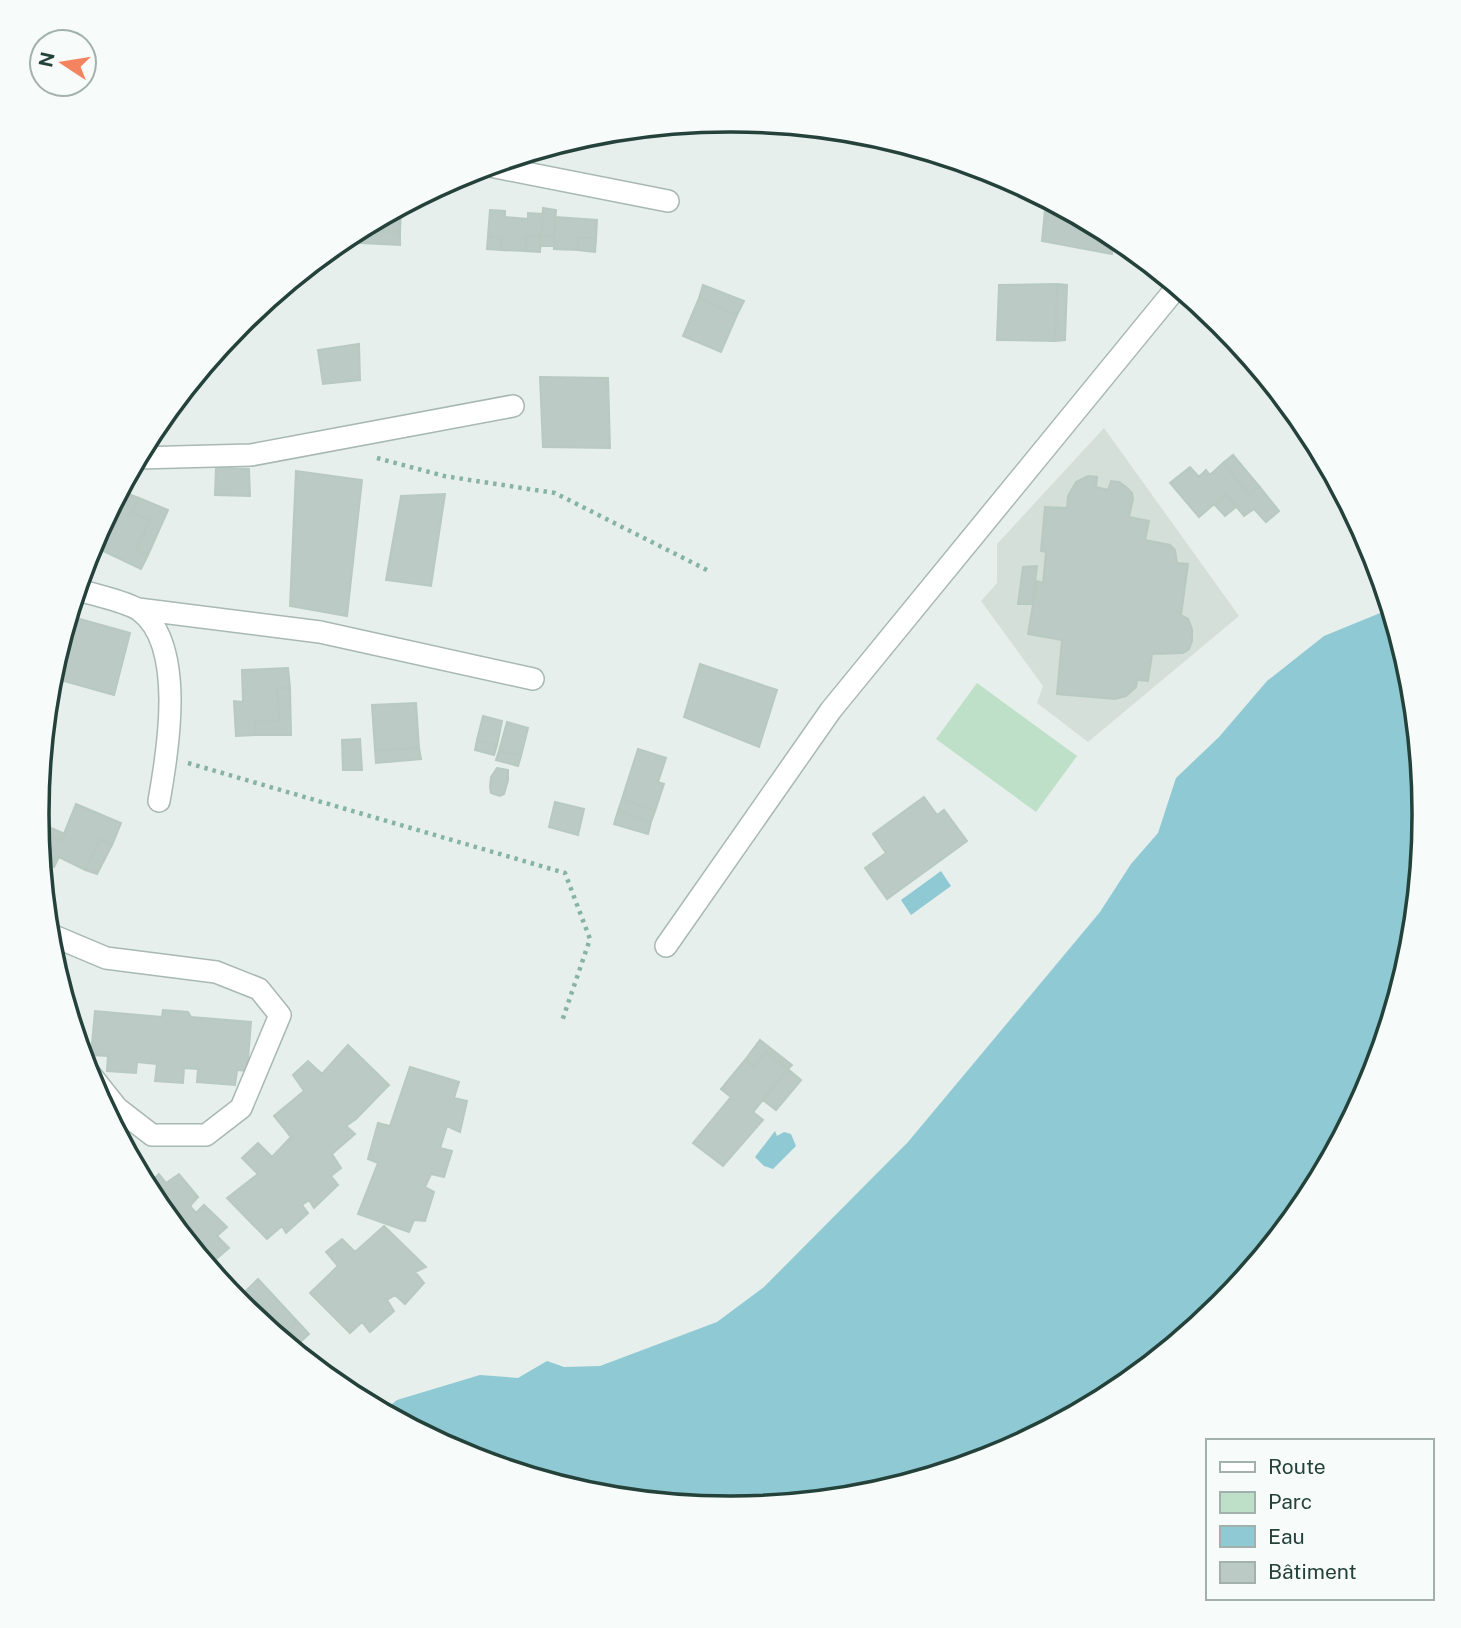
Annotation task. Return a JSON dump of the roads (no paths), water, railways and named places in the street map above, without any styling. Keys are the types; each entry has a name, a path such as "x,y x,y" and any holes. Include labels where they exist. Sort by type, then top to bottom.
{"street":[{"path":"509,170 668,201"},
{"path":"666,946 831,710 1171,294"},
{"path":"150,458 251,455 513,406"},
{"path":"86,593 138,609 320,632 533,679"},
{"path":"138,609 158,632 167,664 171,696 167,757 159,801"},
{"path":"61,939 106,958 216,972 259,989 280,1015 241,1108 206,1135 152,1135 114,1105"}],"water":[{"path":"1381,613 1399,681 1411,769 1411,859 1399,947 1389,990 1376,1033 1342,1115 1297,1193 1243,1263 1212,1296 1145,1355 1071,1404 991,1444 907,1472 819,1490 775,1494 730,1496 642,1490 554,1472 470,1444 391,1405 397,1400 480,1375 518,1378 547,1361 564,1367 600,1366 717,1322 764,1287 908,1142 1100,912 1131,864 1158,833 1176,778 1219,737 1267,681 1324,636"},
{"path":"941,871 951,886 911,915 901,900"},
{"path":"775,1131 777,1136 784,1132 791,1134 796,1146 773,1169 764,1166 755,1157"}]}
